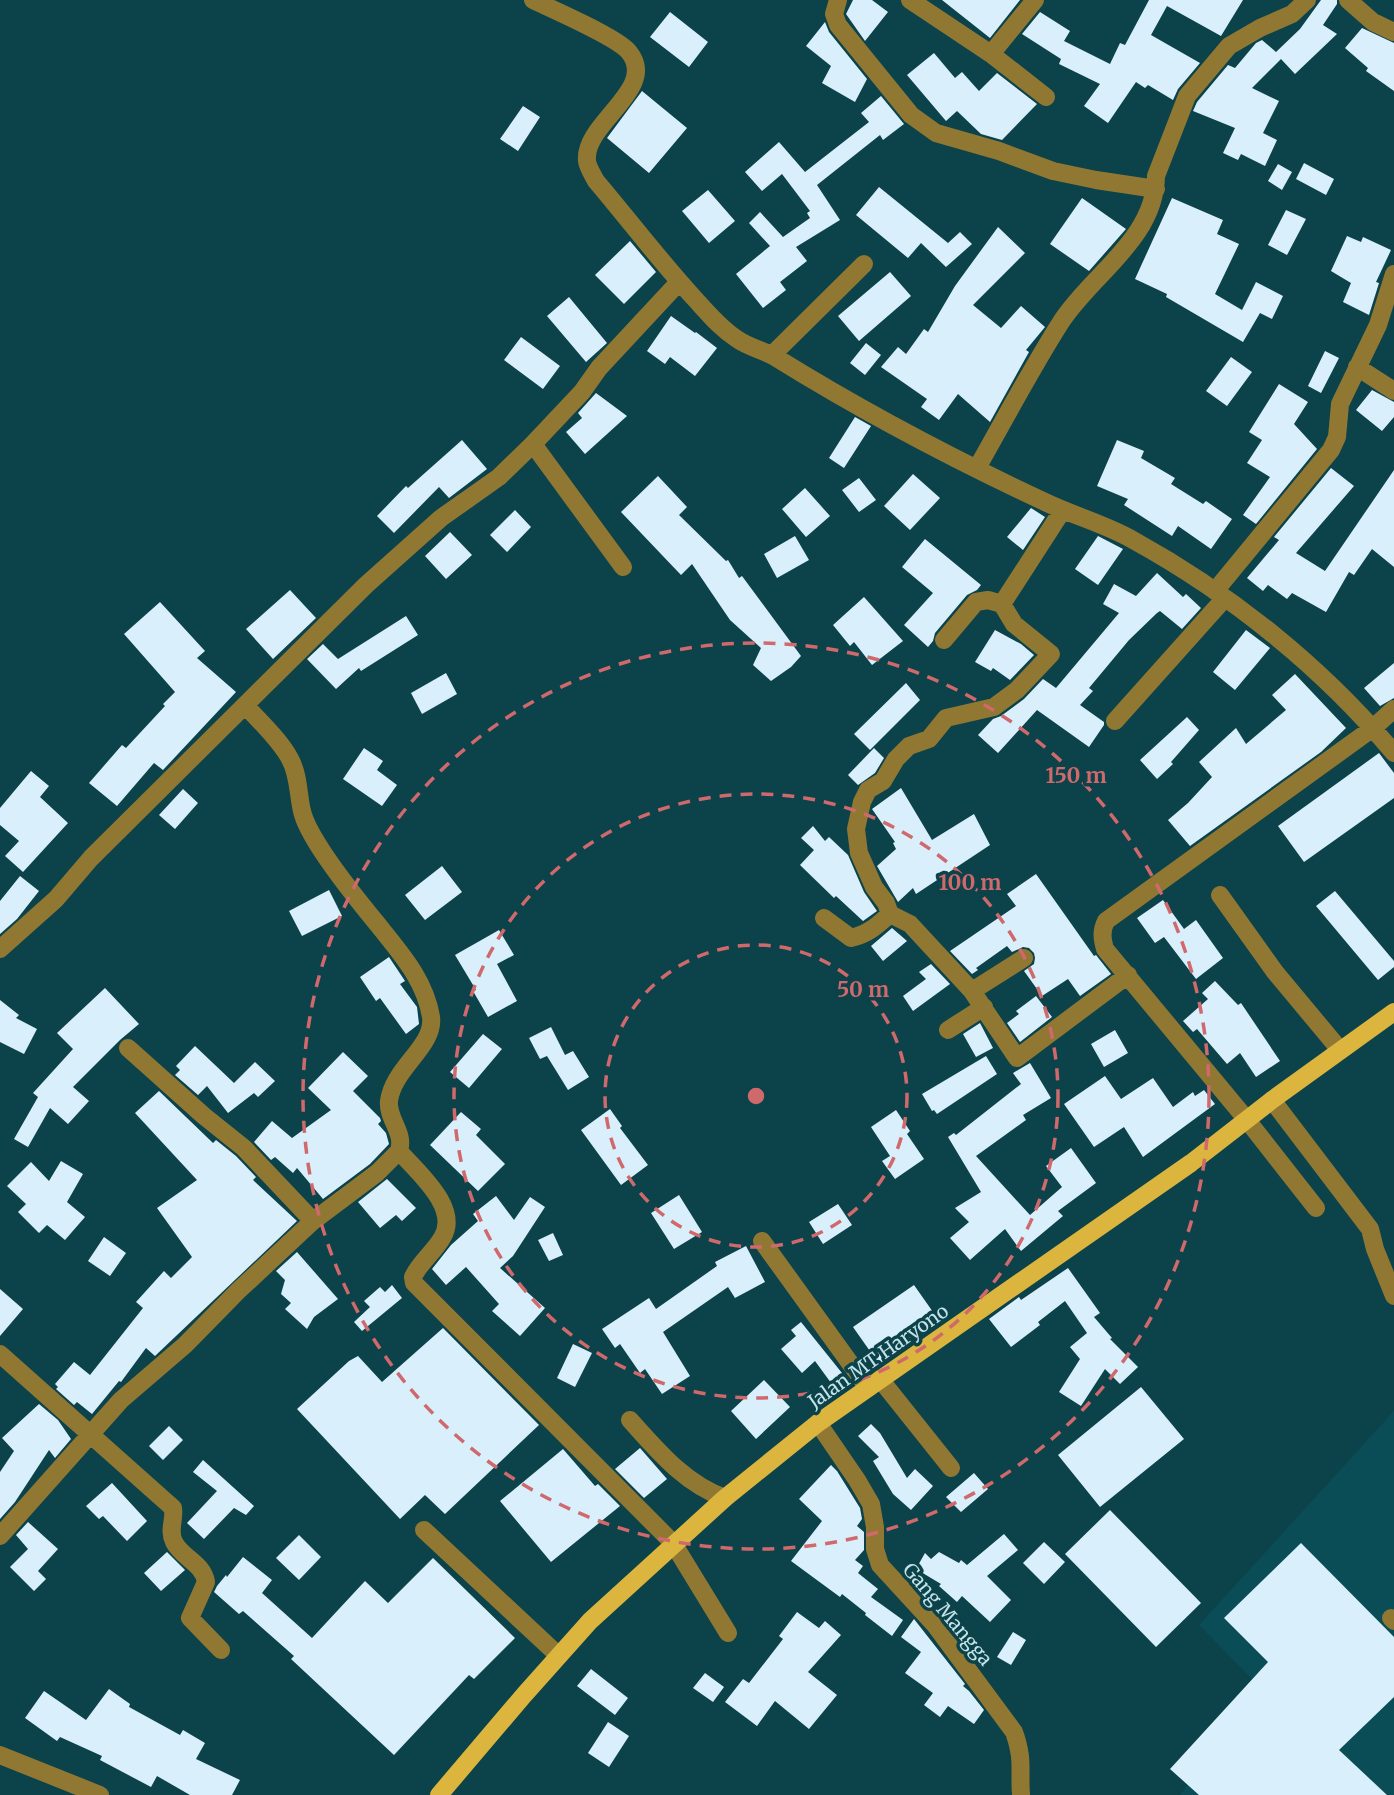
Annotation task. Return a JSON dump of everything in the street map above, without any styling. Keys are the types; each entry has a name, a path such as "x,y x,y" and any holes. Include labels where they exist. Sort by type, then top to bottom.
{"main road":[{"name":"Jalan MT Haryono","path":"439,1795 590,1621 725,1499 818,1423 1132,1205 1394,1012"}],"street":[{"path":"533,0 610,38 628,50 634,61 634,80 628,93 594,136 588,149 587,163 596,181 679,282 716,322 737,340 772,355 811,380 977,467 1062,511 1129,538 1220,594 1298,657 1373,728 1394,753"},
{"path":"838,0 834,14 838,25 899,101 924,126 951,139 999,151 1053,171 1156,189"},
{"path":"910,0 991,54 1046,97"},
{"path":"991,54 1035,0"},
{"path":"977,467 1062,320 1137,233 1156,189 1156,176 1187,96 1229,46 1292,14 1307,0"},
{"path":"1348,0 1366,16 1394,32"},
{"path":"772,355 864,264"},
{"path":"1115,720 1220,594 1331,450 1337,437 1340,404 1378,325 1394,274"},
{"path":"0,949 56,899 91,859 366,585 441,518 499,477 533,444 679,282"},
{"path":"1357,367 1394,391"},
{"path":"533,444 623,567"},
{"path":"1002,604 1062,511"},
{"path":"944,640 976,602 988,600 1002,604 1014,624 1051,654 1017,690 994,708 946,718 929,739 909,746 896,759 883,781 868,790 862,802 856,829 859,853 874,887 886,903 890,914 910,924 972,991 1017,1058 1128,975"},
{"path":"0,1536 121,1400 185,1345 313,1221 377,1173 399,1151 401,1136 388,1102 394,1083 430,1031 431,1018 424,993 413,968 323,853 302,811 302,799 290,760 246,706"},
{"path":"1316,1208 1105,949 1102,929 1107,921 1373,728 1394,709"},
{"path":"1220,895 1275,972 1340,1050"},
{"path":"824,918 850,938 864,935 890,914"},
{"path":"972,991 1024,958"},
{"path":"948,1030 984,1007"},
{"path":"128,1048 244,1148 313,1221"},
{"path":"1272,1100 1370,1229 1394,1296"},
{"path":"399,1151 443,1203 448,1219 444,1236 416,1270 414,1283 674,1543 728,1633"},
{"path":"762,1241 874,1384 951,1468"},
{"path":"0,1354 173,1508 173,1540 202,1570 206,1582 190,1618 222,1650"},
{"path":"630,1420 682,1474 706,1492 725,1499"},
{"name":"Gang Mangga","path":"818,1423 871,1504 875,1549 880,1565 935,1625 1014,1732 1023,1767 1021,1795"},
{"path":"424,1530 558,1655"},
{"path":"0,1755 100,1795"}],"shaded area":[{"path":"1394,1411 1394,1795 1180,1795 1261,1688 1199,1625"}],"building":[{"path":"853,0 872,0 888,12 865,41 846,14"},
{"path":"942,0 1020,0 990,38"},
{"path":"1149,0 1243,0 1221,36 1167,6 1151,35 1200,63 1178,89 1173,100 1148,85 1145,88 1136,82 1108,123 1084,106 1100,84 1059,64 1061,59 1022,34 1040,12 1070,31 1064,41 1110,64 1120,43 1125,45"},
{"path":"1321,0 1337,0 1323,25 1337,34 1295,74 1281,59 1252,88 1279,101 1263,133 1277,140 1265,166 1241,154 1238,160 1223,153 1235,128 1193,111 1197,102 1228,65 1235,68 1256,43 1262,40 1276,52 1300,29"},
{"path":"670,12 708,42 689,67 650,37"},
{"path":"825,22 829,32 867,79 855,102 822,83 831,66 806,46"},
{"path":"1362,28 1394,43 1394,91 1366,71 1368,68 1345,48"},
{"path":"934,53 955,78 962,72 979,91 997,73 1037,104 1002,140 981,134 957,111 946,121 907,75"},
{"path":"642,91 687,128 649,173 607,138"},
{"path":"881,96 904,124 883,140 880,135 817,185 840,220 796,247 807,261 780,282 786,290 763,308 736,274 770,246 749,223 760,212 783,237 810,218 807,213 810,211 782,174 762,191 745,172 779,142 805,172 869,122 861,113"},
{"path":"523,106 540,117 518,151 500,139"},
{"path":"1304,163 1334,179 1326,195 1296,179"},
{"path":"1278,164 1292,172 1282,190 1268,181"},
{"path":"879,187 948,243 960,232 972,244 946,267 921,243 908,258 856,215"},
{"path":"708,190 735,221 709,243 682,211"},
{"path":"1082,198 1126,229 1089,271 1050,244"},
{"path":"1172,198 1223,220 1217,234 1239,244 1215,294 1242,310 1256,282 1283,296 1272,319 1260,313 1243,342 1166,297 1167,294 1135,279"},
{"path":"1286,210 1306,219 1287,255 1268,245"},
{"path":"998,227 1025,253 973,305 1001,328 1021,306 1045,327 1026,350 1029,352 990,422 958,394 939,420 921,407 927,399 881,367 898,347 906,354 924,329 928,332 955,286"},
{"path":"1347,236 1361,242 1363,237 1391,250 1376,282 1379,283 1369,315 1343,302 1351,283 1331,271"},
{"path":"630,241 656,272 624,304 595,275"},
{"path":"890,272 911,296 859,341 838,316"},
{"path":"569,297 607,343 586,362 547,316"},
{"path":"671,316 717,348 695,376 670,357 665,364 647,351"},
{"path":"521,337 560,366 543,389 504,360"},
{"path":"866,343 881,355 865,375 850,363"},
{"path":"1325,351 1339,358 1321,393 1308,386"},
{"path":"1231,357 1252,372 1227,406 1206,391"},
{"path":"1279,384 1308,402 1294,424 1317,449 1256,524 1243,515 1270,477 1247,463 1262,440 1249,432"},
{"path":"1372,390 1394,402 1394,417 1382,431 1356,410"},
{"path":"596,393 627,416 585,454 566,432 582,418 578,413"},
{"path":"855,417 871,426 844,468 829,458"},
{"path":"462,440 487,469 449,498 439,487 394,533 377,516 406,486 408,488"},
{"path":"1117,440 1144,451 1141,458 1175,478 1171,484 1203,504 1206,501 1232,519 1211,549 1178,526 1172,536 1124,505 1128,499 1097,486"},
{"path":"1331,468 1354,486 1296,553 1325,571 1394,470 1394,567 1372,549 1354,575 1349,572 1326,612 1292,593 1287,599 1268,585 1263,591 1247,578 1279,540 1274,537"},
{"path":"913,474 940,498 910,530 884,506"},
{"path":"658,476 687,507 679,515 728,560 739,578 742,576 801,656 771,681 753,665 761,648 730,620 692,564 681,575 621,512"},
{"path":"859,478 876,500 859,512 842,490"},
{"path":"805,488 830,516 806,537 782,509"},
{"path":"1031,508 1045,517 1023,550 1007,537"},
{"path":"515,510 531,527 507,552 490,535"},
{"path":"450,532 472,555 446,579 425,556"},
{"path":"795,536 809,560 777,578 764,554"},
{"path":"1098,536 1123,549 1098,585 1075,569"},
{"path":"925,539 981,585 967,595 935,633 928,647 904,625 933,593 902,567"},
{"path":"1157,573 1183,597 1186,594 1201,608 1182,629 1160,611 1157,613 1129,640 1089,688 1093,691 1080,705 1104,722 1104,725 1089,747 1037,710 998,753 978,735 993,719 1024,699 1043,679 1056,688 1119,613 1103,604 1114,584 1136,596"},
{"path":"290,590 316,618 273,659 246,629"},
{"path":"864,597 903,641 872,665 854,642 850,646 833,625"},
{"path":"160,602 205,651 197,658 236,692 163,770 154,763 117,806 89,783 122,745 126,748 175,692 124,634"},
{"path":"406,616 418,635 361,671 359,668 336,689 307,659 323,644 338,659"},
{"path":"995,630 1021,644 1034,655 1010,680 993,668 991,671 975,662"},
{"path":"1246,630 1270,648 1235,690 1213,672"},
{"path":"1394,663 1394,698 1380,706 1364,688"},
{"path":"446,673 457,694 422,714 411,693"},
{"path":"1295,674 1346,728 1321,752 1190,846 1168,820 1212,777 1199,762 1236,728 1246,744 1286,710 1272,695"},
{"path":"906,683 920,700 870,750 854,734"},
{"path":"1187,717 1199,730 1171,762 1173,764 1157,779 1140,760"},
{"path":"364,748 383,761 377,770 397,785 382,806 343,779"},
{"path":"874,748 884,758 875,773 858,785 848,775"},
{"path":"1379,753 1394,773 1394,798 1304,862 1278,826"},
{"path":"31,771 49,786 40,797 68,823 23,872 5,856 19,841 0,825 0,808"},
{"path":"901,788 932,840 974,814 990,845 916,894 913,888 898,902 877,866 896,849 893,843 895,842 872,809"},
{"path":"183,789 198,803 175,829 159,815"},
{"path":"813,826 825,841 829,837 848,855 864,892 877,911 863,921 800,865 814,850 801,838"},
{"path":"442,866 462,892 425,920 405,895"},
{"path":"1036,874 1094,956 1096,955 1111,974 1080,996 1068,979 1042,996 1024,971 1034,964 1034,953 1029,948 1023,947 1012,952 1007,946 976,968 978,970 972,974 950,951 1016,906 1007,894"},
{"path":"20,876 39,891 17,919 0,934 0,901"},
{"path":"329,890 342,916 302,936 289,911"},
{"path":"1335,891 1394,961 1394,967 1378,980 1316,906"},
{"path":"1163,900 1184,929 1196,920 1223,958 1196,979 1164,937 1155,943 1137,918"},
{"path":"892,928 907,941 883,961 871,946"},
{"path":"499,930 514,955 497,964 517,1001 488,1017 455,955"},
{"path":"389,957 405,981 400,984 417,1007 419,1024 406,1034 380,998 376,1001 360,977"},
{"path":"931,964 950,984 913,1011 903,996 926,979 919,972"},
{"path":"1215,981 1238,1005 1241,1003 1280,1061 1256,1077 1240,1053 1227,1064 1197,1029 1193,1032 1183,1021 1208,999 1202,993"},
{"path":"105,988 139,1024 73,1087 89,1101 68,1124 50,1108 28,1147 14,1139 38,1097 33,1093 73,1049 57,1033"},
{"path":"1036,996 1052,1017 1020,1042 1007,1023 1019,1014 1016,1011"},
{"path":"0,1000 19,1015 16,1018 37,1029 24,1054 0,1042"},
{"path":"980,1023 993,1048 976,1057 963,1034"},
{"path":"551,1027 565,1055 573,1051 589,1077 568,1090 547,1056 540,1059 529,1038"},
{"path":"1115,1030 1128,1053 1104,1067 1091,1044"},
{"path":"483,1034 502,1049 469,1088 450,1072"},
{"path":"195,1046 234,1083 255,1062 275,1081 258,1097 254,1093 228,1113 207,1086 198,1095 175,1075 180,1070 176,1066"},
{"path":"343,1052 368,1076 353,1091 380,1118 378,1124 386,1133 389,1144 370,1164 323,1199 297,1168 293,1173 275,1157 271,1160 254,1142 272,1121 292,1138 331,1110 308,1088"},
{"path":"986,1056 997,1074 937,1114 932,1111 922,1094"},
{"path":"1030,1063 1051,1098 1023,1115 1026,1120 976,1156 1030,1215 1062,1187 1046,1166 1071,1148 1096,1183 1058,1211 1063,1216 1021,1251 1005,1229 970,1260 950,1238 969,1222 955,1208 981,1192 948,1137 954,1133 956,1135 1021,1084 1013,1073"},
{"path":"1105,1076 1121,1099 1153,1078 1173,1107 1193,1092 1195,1096 1204,1090 1215,1104 1143,1157 1124,1127 1094,1147 1064,1104"},
{"path":"159,1091 213,1143 216,1140 236,1156 256,1177 253,1180 297,1221 155,1356 146,1348 121,1382 119,1381 92,1414 77,1402 74,1405 56,1389 58,1387 55,1384 74,1362 90,1375 143,1308 136,1302 164,1271 171,1278 192,1257 157,1208 197,1180 135,1113"},
{"path":"610,1109 622,1126 620,1128 648,1165 621,1185 581,1130"},
{"path":"896,1110 910,1131 907,1134 924,1159 895,1179 882,1161 890,1156 871,1127"},
{"path":"461,1112 481,1129 476,1135 505,1164 478,1191 430,1145"},
{"path":"61,1161 83,1174 67,1202 85,1217 65,1240 47,1225 39,1233 18,1212 26,1204 7,1186 31,1162 49,1181"},
{"path":"387,1179 416,1208 402,1221 396,1215 380,1228 358,1202"},
{"path":"679,1195 702,1232 674,1249 651,1213"},
{"path":"496,1196 514,1220 530,1197 545,1207 513,1256 500,1268 545,1308 520,1336 492,1311 499,1304 466,1267 446,1285 432,1269 451,1245 478,1221 473,1214"},
{"path":"838,1204 852,1225 823,1244 809,1222"},
{"path":"553,1233 563,1255 549,1261 538,1240"},
{"path":"104,1237 126,1253 110,1276 88,1261"},
{"path":"746,1246 765,1282 735,1298 728,1287 663,1332 690,1376 662,1394 645,1369 640,1373 620,1344 615,1348 602,1329 649,1298 656,1309 717,1266 715,1262"},
{"path":"297,1252 338,1299 314,1317 307,1329 285,1309 291,1303 281,1294 285,1280 276,1271"},
{"path":"1068,1268 1100,1313 1094,1317 1112,1338 1110,1339 1138,1367 1120,1384 1105,1369 1081,1406 1059,1392 1080,1359 1070,1347 1087,1333 1065,1301 1011,1347 989,1319 1019,1297 1021,1300"},
{"path":"392,1285 402,1298 362,1331 354,1322 370,1307 364,1301 380,1287 385,1292"},
{"path":"914,1285 940,1322 879,1364 853,1327"},
{"path":"0,1289 23,1309 0,1336"},
{"path":"801,1322 846,1378 834,1387 815,1361 802,1373 781,1349 796,1336 791,1330"},
{"path":"443,1328 539,1425 445,1514 425,1495 400,1519 297,1409 349,1361 358,1356 382,1382"},
{"path":"573,1344 592,1353 575,1387 557,1378"},
{"path":"764,1380 790,1407 756,1439 731,1411"},
{"path":"1141,1387 1184,1439 1100,1507 1058,1455"},
{"path":"39,1404 58,1420 71,1439 55,1458 49,1450 15,1502 0,1519 0,1472 14,1451 2,1438"},
{"path":"871,1424 880,1433 907,1478 915,1469 933,1486 911,1510 893,1494 873,1461 879,1457 858,1436"},
{"path":"169,1426 183,1440 163,1460 149,1446"},
{"path":"640,1448 667,1479 644,1498 615,1469"},
{"path":"563,1449 595,1486 598,1484 620,1506 551,1562 500,1501"},
{"path":"203,1460 254,1506 246,1515 234,1508 204,1539 187,1523 217,1491 193,1472"},
{"path":"831,1465 860,1508 862,1519 857,1526 864,1532 864,1550 855,1560 863,1566 858,1573 878,1589 871,1597 903,1620 892,1636 842,1594 840,1597 791,1561 822,1521 799,1499"},
{"path":"974,1473 988,1489 961,1512 946,1497"},
{"path":"112,1483 147,1521 127,1541 103,1516 99,1519 86,1506"},
{"path":"1110,1510 1201,1603 1156,1647 1065,1554"},
{"path":"28,1522 58,1549 38,1571 46,1579 34,1591 10,1567 28,1549 16,1535"},
{"path":"1004,1534 1018,1550 987,1576 1011,1600 990,1622 962,1596 957,1602 939,1586 941,1584 916,1569 925,1553 931,1559 939,1552 967,1565"},
{"path":"299,1535 321,1557 299,1580 276,1558"},
{"path":"1044,1542 1065,1562 1044,1584 1023,1563"},
{"path":"1301,1543 1394,1637 1394,1697 1339,1750 1387,1795 1199,1795 1170,1769 1268,1662 1224,1618"},
{"path":"167,1552 185,1570 161,1591 144,1573"},
{"path":"243,1557 272,1580 262,1593 312,1638 365,1581 388,1603 433,1558 515,1638 474,1679 469,1675 394,1755 291,1659 294,1656 243,1611 239,1614 214,1592"},
{"path":"797,1612 819,1628 825,1621 841,1635 808,1672 837,1695 809,1729 775,1701 757,1726 725,1702 743,1679 749,1683 783,1639 779,1636"},
{"path":"914,1619 984,1710 974,1724 948,1706 940,1717 924,1705 933,1693 905,1673 921,1652 901,1637"},
{"path":"1013,1632 1026,1640 1011,1665 997,1657"},
{"path":"591,1669 628,1698 615,1715 577,1686"},
{"path":"705,1673 724,1687 713,1702 693,1688"},
{"path":"109,1689 130,1704 129,1707 180,1735 183,1730 205,1743 196,1759 240,1780 232,1795 190,1795 157,1776 151,1787 100,1760 102,1756 60,1737 57,1741 25,1718 44,1691 86,1720"},
{"path":"608,1722 629,1736 609,1767 588,1753"}]}
